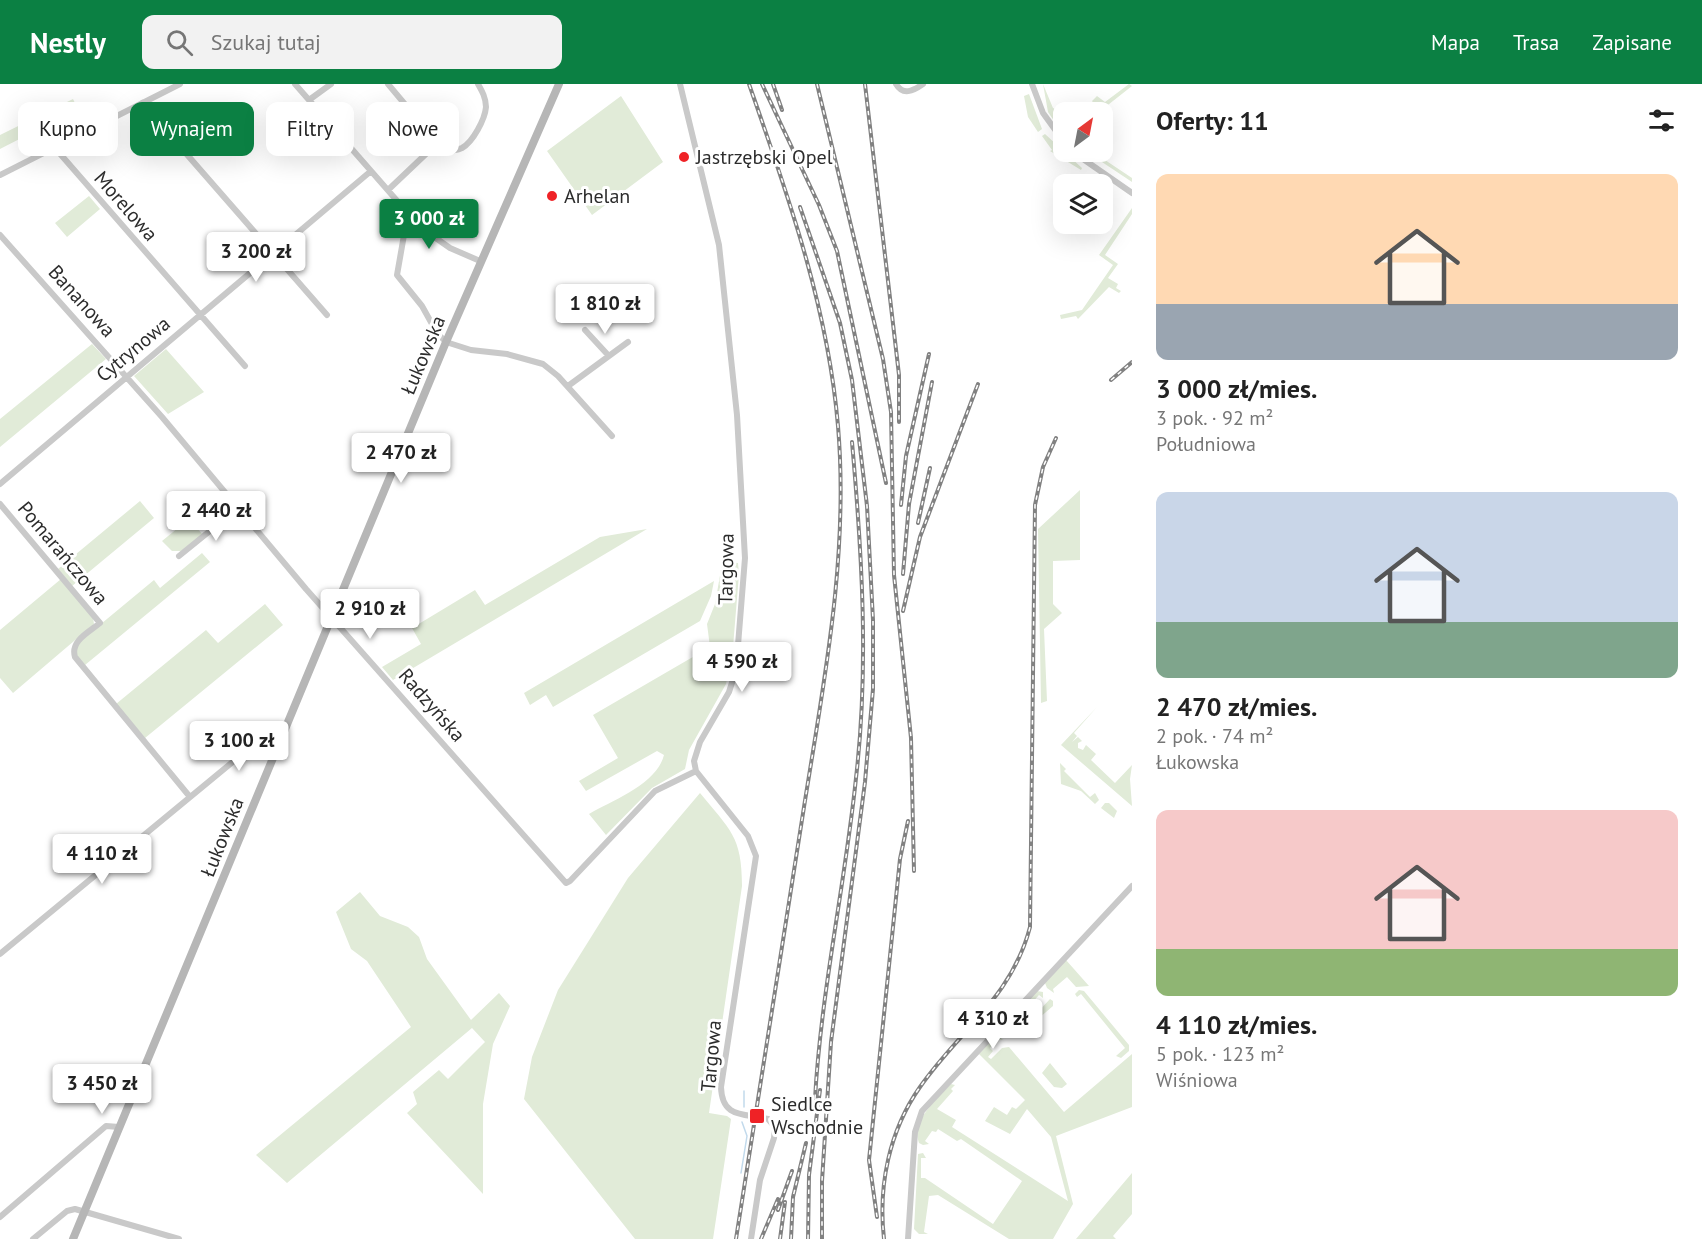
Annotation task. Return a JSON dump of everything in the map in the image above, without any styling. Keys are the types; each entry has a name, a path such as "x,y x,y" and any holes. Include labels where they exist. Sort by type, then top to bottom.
{"main road":[{"name":"Łukowska","path":"73,1239 480,261 559,84"}],"street":[{"path":"146,102 180,84"},
{"path":"295,84 420,228 439,242 480,261"},
{"path":"309,100 331,84"},
{"path":"388,84 403,102"},
{"path":"388,190 428,152 454,151 470,141 486,106 485,96 478,84"},
{"name":"Targowa","path":"680,84 719,244 736,404 745,558 736,670 729,692 700,742 694,761 696,771 748,836 756,856 721,1088 722,1102 732,1112 768,1119 775,1127 774,1138 760,1180 751,1239"},
{"path":"896,84 904,92 923,84"},
{"path":"1032,84 1043,113 1053,127"},
{"path":"0,175 39,156"},
{"name":"Morelowa","path":"62,156 245,366"},
{"path":"188,156 327,315"},
{"path":"1087,162 1132,193"},
{"name":"Cytrynowa","path":"0,484 371,171"},
{"path":"402,206 404,235 397,275 422,306 437,333 446,342 471,350 507,354 537,362 552,370 612,436"},
{"name":"Bananowa","path":"0,235 162,417"},
{"path":"585,330 608,356"},
{"path":"568,386 628,342"},
{"name":"Radzyńska","path":"162,417 237,509 566,883 660,786 696,771"},
{"name":"Pomarańczowa","path":"0,504 100,623 76,643 73,651 75,657 190,797"},
{"path":"179,556 237,509"},
{"path":"0,954 275,727 285,727"},
{"path":"908,1239 915,1132 922,1111 1132,886"},
{"path":"0,1217 108,1125 119,1127"},
{"path":"94,1138 104,1133 116,1136"},
{"path":"33,1239 70,1209 179,1239"}],"green space":[{"path":"1043,84 1053,108 1053,119 1048,112"},
{"path":"1129,84 1132,86 1112,102 1105,102"},
{"path":"1029,94 1042,129 1038,132 1028,117 1024,96"},
{"path":"621,96 663,162 592,215 547,151"},
{"path":"1097,96 1105,102 1093,102"},
{"path":"18,126 18,140 0,149 0,135"},
{"path":"1045,134 1053,141 1053,153 1050,151 1052,150 1042,136"},
{"path":"1068,162 1075,162 1082,168 1081,170"},
{"path":"1102,162 1108,162 1132,178 1132,182"},
{"path":"89,196 100,209 67,237 55,223"},
{"path":"1132,208 1132,214 1105,255 1118,264 1108,278 1118,284 1116,288 1121,291 1119,293 1109,287 1078,319 1076,316 1061,319 1060,315 1082,310 1113,265 1099,255"},
{"path":"92,344 106,359 0,447 0,419"},
{"path":"166,349 204,392 168,414 134,376"},
{"path":"1080,490 1080,560 1053,561 1053,604 1062,613 1044,629 1047,701 1041,703 1038,529"},
{"path":"140,501 154,518 72,586 58,569"},
{"path":"189,519 203,535 181,551 172,551 162,541"},
{"path":"647,529 393,680 382,667 421,644 412,628 475,590 485,605 600,537"},
{"path":"202,553 210,562 85,665 76,655 78,643 154,580 160,588"},
{"path":"725,562 738,563 739,574 733,647 726,684 689,750 685,769 652,788 606,835 589,814 644,783 660,765 664,755 657,751 586,791 579,781 618,758 593,715 710,647 707,624 715,604 722,564"},
{"path":"61,579 93,618 94,624 13,693 0,678 0,630"},
{"path":"714,581 711,596 700,621 553,707 546,695 530,705 524,693"},
{"path":"265,604 283,625 145,738 116,704 206,630 218,643"},
{"path":"1097,707 1074,733 1077,736 1072,742 1078,737 1082,741 1078,743 1078,748 1083,750 1086,745 1096,754 1091,760 1115,783 1132,765 1130,779 1132,806 1061,745"},
{"path":"1060,763 1066,769 1064,771 1090,797 1095,793 1099,800 1095,804 1081,791 1061,784"},
{"path":"700,793 732,835 740,856 742,886 709,1113 727,1116 731,1119 713,1239 635,1239 524,1099 532,1057 558,990 628,878"},
{"path":"1105,803 1109,803 1117,811 1114,818 1101,808"},
{"path":"360,892 380,916 408,927 419,937 427,959 471,1020 499,993 510,1006 493,1044 483,1104 483,1194 407,1113 417,1104 413,1092 439,1070 448,1079 485,1042 472,1028 287,1183 256,1155 411,1027 367,961 351,949 336,912"},
{"path":"1066,960 1089,986 1076,987 1067,977 1053,989 1054,993 1047,988 1045,983"},
{"path":"1079,990 1084,991 1129,1045 1129,1051 1121,1058 1116,1056 1125,1048 1081,994 1077,997 1075,994"},
{"path":"1037,991 1043,992 1043,998 1039,995 1009,1028 1012,1031 1004,1031 1004,1027"},
{"path":"1050,999 1053,1001 1053,1006 1025,1030 1022,1029"},
{"path":"997,1034 1003,1040 998,1039 990,1048 993,1051 988,1057 991,1059 1002,1048 1009,1047 1064,1112 1132,1054 1132,1107 1056,1136 1073,1204 1053,1239 1009,1239 938,1195 929,1196 924,1232 928,1234 919,1234 914,1229 918,1154 923,1153 926,1158 921,1158 921,1178 925,1178 993,1224 1022,1181 961,1139 957,1141 938,1129 936,1132 932,1131 925,1141 929,1144 919,1143 918,1134 922,1118 951,1084 955,1085 951,1089 953,1091 937,1109 956,1120 952,1127 1068,1201 1051,1137 1027,1109 1010,1134 985,1121 994,1107 1007,1115 1012,1107 1016,1109 1025,1100 979,1054"},
{"path":"1050,1063 1067,1084 1062,1088 1054,1087 1042,1073"},
{"path":"1132,1173 1132,1214 1113,1236 1116,1239 1076,1239"}],"waterway":[{"path":"744,1091 744,1107"},
{"path":"741,1173 747,1136 742,1122"}],"railway":[{"path":"736,1239 833,618 841,474 833,382 816,295 792,210 749,84"},
{"path":"762,84 819,205 837,251 886,483"},
{"path":"773,84 782,110"},
{"path":"817,84 883,359 891,412 894,575 911,738 914,871"},
{"path":"865,84 899,375 899,422"},
{"path":"800,207 840,323 852,380 867,506 873,620 873,689 865,782 831,1042 822,1181 822,1239"},
{"path":"901,505 906,456 929,354"},
{"path":"1111,380 1132,362"},
{"path":"903,574 909,504 932,382"},
{"path":"903,611 920,537 978,384"},
{"path":"884,1239 885,1179 893,1140 900,1122 909,1104 935,1067 998,994 1022,952 1030,927 1035,505 1043,467 1056,438"},
{"path":"815,1099 822,1018 851,818 860,736 863,610 852,442"},
{"path":"918,523 930,468"},
{"path":"877,1217 869,1160 900,859 908,821"},
{"path":"808,1239 809,1175 820,1090"},
{"path":"791,1239 793,1197 806,1143"},
{"path":"778,1210 792,1171"},
{"path":"761,1239 778,1199"},
{"path":"780,1239 785,1202"}],"place":[{"name":"Jastrzębski Opel","path":"684,157"},
{"name":"Arhelan","path":"552,196"},
{"name":"Siedlce Wschodnie","path":"757,1116"}]}
